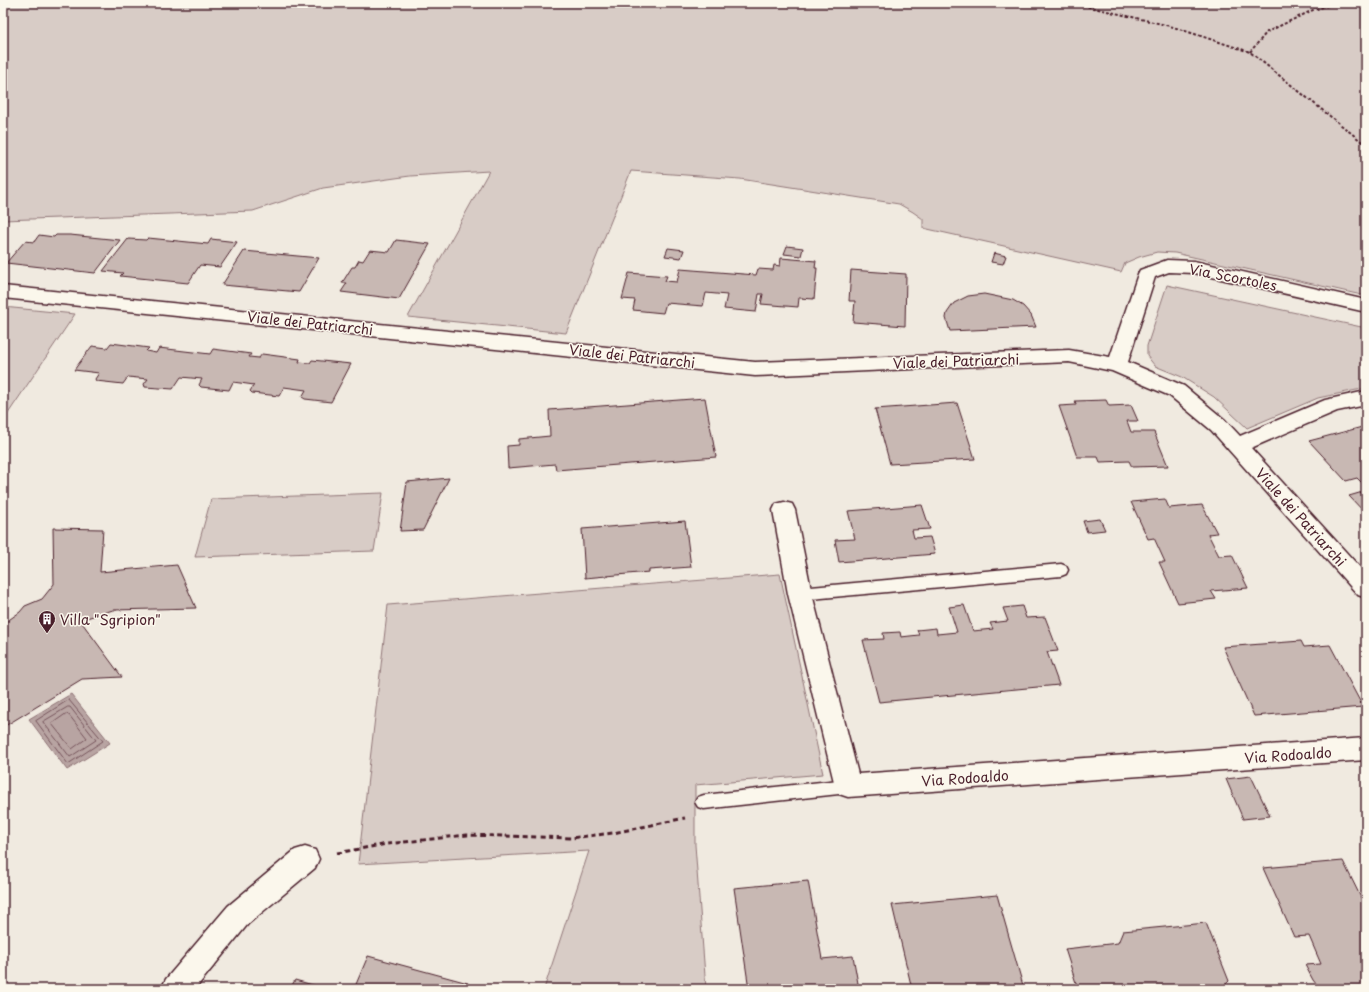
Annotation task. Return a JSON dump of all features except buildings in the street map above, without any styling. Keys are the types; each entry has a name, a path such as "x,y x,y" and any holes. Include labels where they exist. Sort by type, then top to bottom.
{"street":[{"name":"Via Scortoles","path":"1117,365 1147,274 1167,266 1194,267 1366,306"},
{"name":"Viale dei Patriarchi","path":"3,292 755,369 1069,356 1117,365 1177,391 1218,425 1366,589"},
{"path":"1237,446 1332,405 1366,398"},
{"path":"784,510 800,594 848,786"},
{"name":"Via Rodoaldo","path":"848,786 1366,749"},
{"path":"176,989 238,915 305,859"}],"lane":[{"path":"800,594 1060,570"},
{"path":"704,802 848,786"}],"path":[{"path":"1073,3 1170,26 1250,52 1366,145"},
{"path":"1309,3 1317,8"},
{"path":"1250,52 1267,32 1317,8 1338,3"},
{"path":"305,859 387,844 467,835 571,838 613,833 686,818 704,802"}],"shaded area":[{"path":"3,3 1366,3 1366,296 1175,253 1157,252 1139,257 1125,263 1121,272 923,228 923,219 899,204 740,179 631,171 566,333 408,317 489,171 410,176 323,188 253,211 3,220"},
{"path":"1167,285 1366,328 1366,388 1318,398 1247,428 1214,397 1182,377 1155,366 1147,356 1147,346"},
{"path":"3,307 75,314 3,421"},
{"path":"383,493 374,551 195,557 211,499"},
{"path":"780,574 823,774 695,785 695,845 706,989 544,989 589,851 358,864 388,605"}],"water":[{"path":"71,694 110,743 67,770 29,719"}],"place":[{"name":"Villa \"Sgripion\"","path":"47,634"}]}
